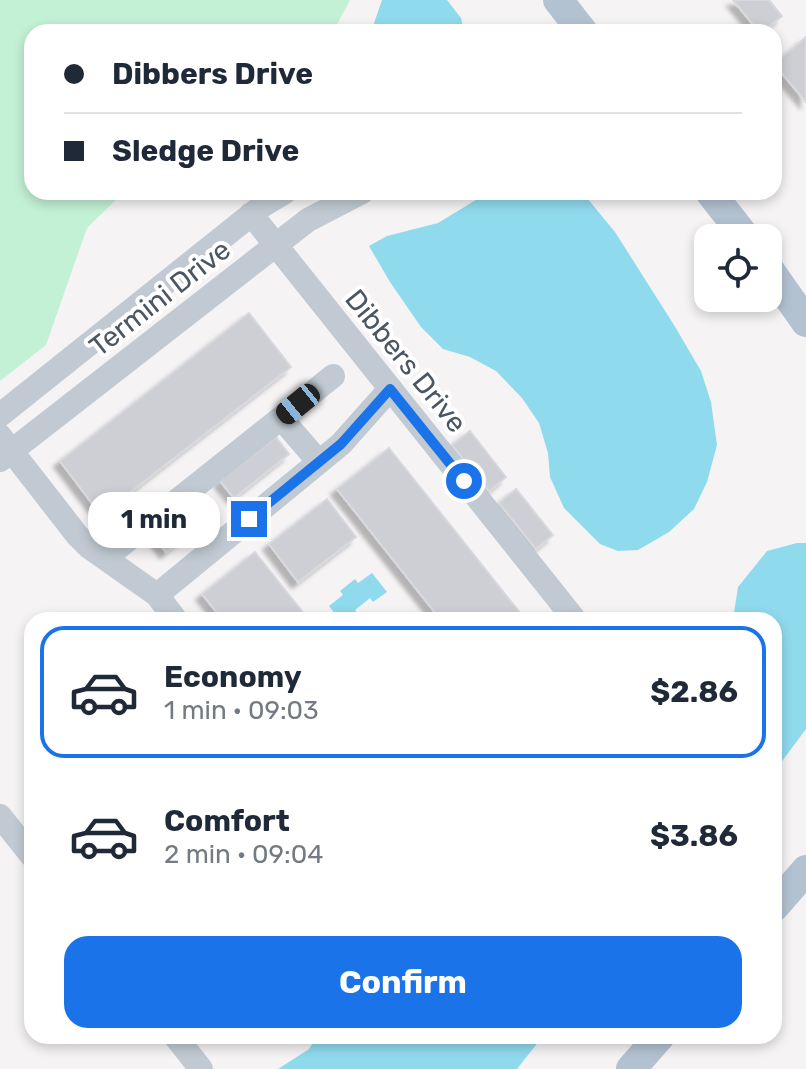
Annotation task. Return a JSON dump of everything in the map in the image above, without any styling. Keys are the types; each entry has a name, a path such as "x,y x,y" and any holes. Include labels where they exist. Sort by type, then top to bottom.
{"main road":[{"path":"558,0 576,24"},
{"path":"716,200 735,224"},
{"path":"782,288 806,322"},
{"path":"782,898 806,870"},
{"path":"631,1069 653,1044"}],"street":[{"name":"Termini Drive","path":"0,415 251,214 273,200"},
{"name":"Termini Drive","path":"4,449 308,220 347,200"},
{"name":"Dibbers Drive","path":"251,214 569,612"},
{"path":"105,558 333,376"},
{"path":"157,595 341,444 390,389"},
{"path":"281,418 319,462"},
{"path":"4,449 77,535 157,595 170,612"},
{"path":"0,816 24,846"},
{"path":"181,1044 201,1069"}],"green space":[{"path":"0,0 350,0 337,24 24,24 24,200 116,200 87,228 46,345 0,381"}],"water":[{"path":"382,0 447,0 462,24 374,24"},
{"path":"476,200 589,200 615,232 701,371 711,402 717,445 707,482 694,509 669,532 638,550 618,551 600,544 564,508 550,477 548,453 539,423 522,398 496,371 470,357 443,349 421,327 369,246 387,236 438,223"},
{"path":"806,543 806,729 782,761 782,612 734,612 738,587 767,551"},
{"path":"372,573 387,592 373,602 370,598 355,610 356,612 334,612 329,606 343,595 340,591 355,579 358,583"},
{"path":"312,1044 537,1044 517,1069 278,1069"}],"building":[{"path":"733,0 769,0 782,16 772,24 752,24"},
{"path":"806,37 806,102 782,74 782,57"},
{"path":"249,313 291,367 101,515 60,461"},
{"path":"470,431 506,477 489,491 452,445"},
{"path":"276,437 289,454 234,498 220,481"},
{"path":"389,448 519,612 435,612 337,489"},
{"path":"516,489 553,535 536,549 499,503"},
{"path":"204,494 217,511 166,552 152,534"},
{"path":"327,499 356,537 298,582 269,544"},
{"path":"255,552 303,612 217,612 202,594"}],"route":[{"path":"249,519 341,444 390,389 464,481"}]}
